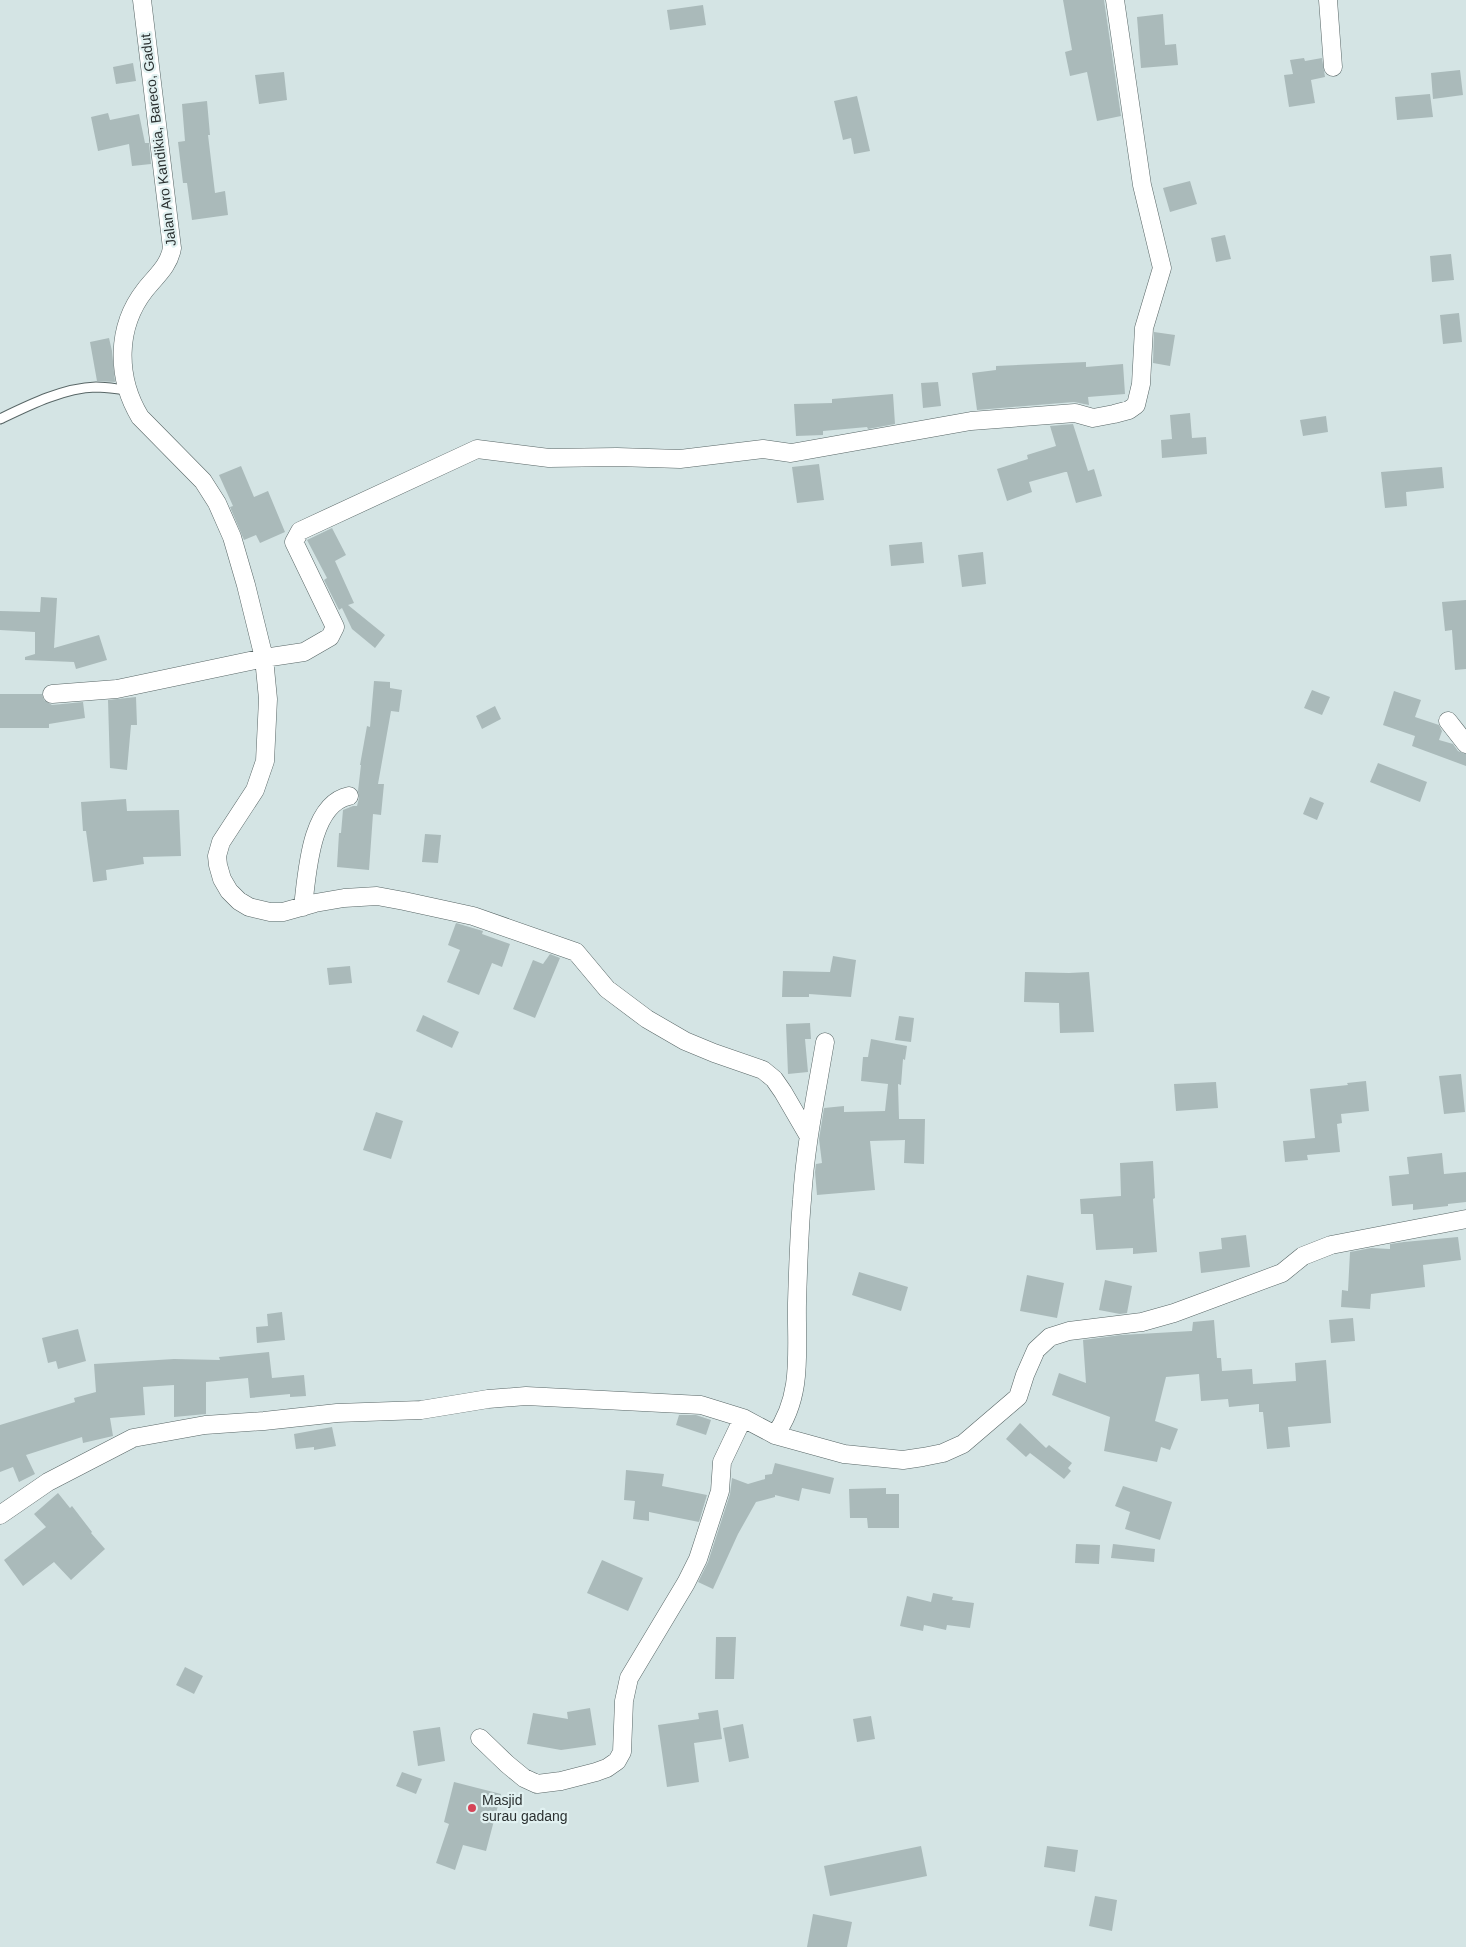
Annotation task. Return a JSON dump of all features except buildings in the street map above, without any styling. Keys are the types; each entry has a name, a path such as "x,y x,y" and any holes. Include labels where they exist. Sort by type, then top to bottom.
{"street":[{"name":"Jalan Aro Kandikia, Bareco, Gadut","path":"142,0 172,248 167,264 135,304 128,322 122,346 124,376 127,390 140,417 203,481 216,503 232,537 264,658 268,699 264,761 255,790 221,842 217,856 222,879 229,891 248,907 270,912 283,912 344,898 377,896 442,908 473,916 576,952 607,989 647,1019 692,1044 763,1070 774,1079 808,1134"},
{"path":"52,694 117,689 264,658 304,652 330,637 335,627 294,542 300,531 477,449 549,458 617,457 680,459 763,449 791,453 971,421 1075,413 1093,418 1129,410 1136,405 1141,384 1144,328 1162,268 1142,185 1115,0"},
{"path":"1328,0 1333,66"},
{"path":"1448,721 1466,744"},
{"path":"303,906 311,844 327,810 344,797 349,796"},
{"path":"775,1435 789,1411 796,1384 798,1361 797,1304 802,1201 808,1134 825,1042"},
{"path":"0,1515 48,1482 133,1438 205,1425 337,1413 421,1410 488,1398 526,1396 701,1404 743,1418 775,1435 844,1454 903,1460 943,1453 963,1444 1018,1397 1036,1350 1050,1337 1069,1331 1142,1322 1174,1313 1282,1273 1303,1256 1332,1245 1466,1219"},
{"path":"480,1738 507,1764 532,1783 545,1784 560,1781 608,1768 617,1761 622,1752 626,1689 629,1678 686,1583 698,1559 720,1491 722,1462 743,1418"}],"lane":[{"path":"0,419 38,400 82,389 96,387 127,390"}],"place":[{"name":"Masjid surau gadang","path":"472,1808"}]}
